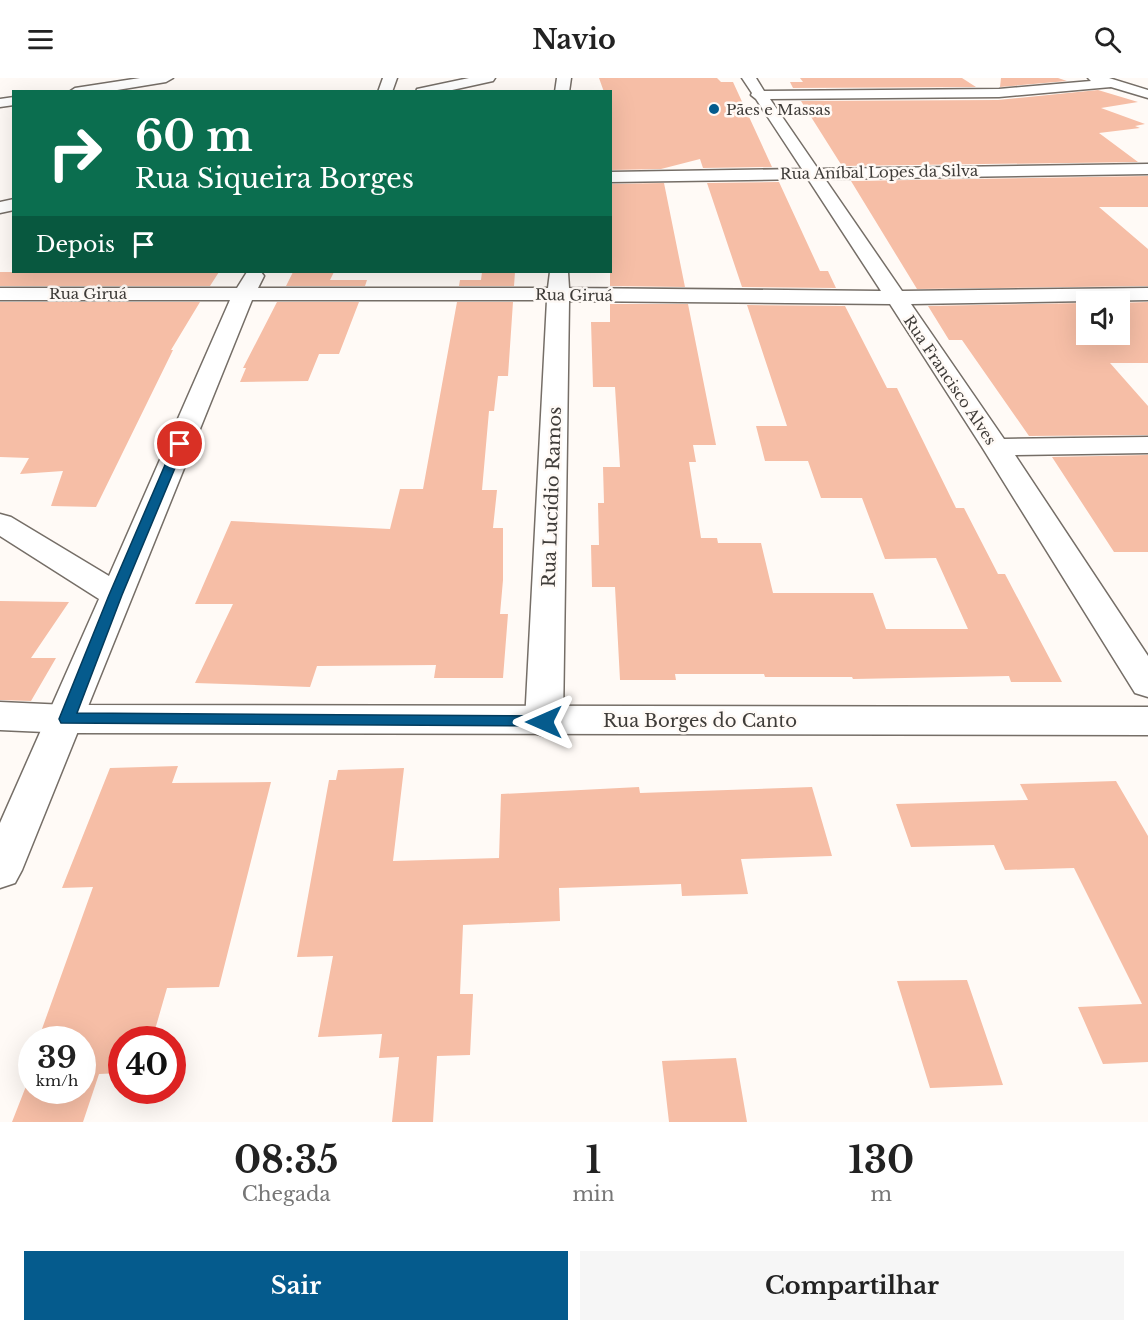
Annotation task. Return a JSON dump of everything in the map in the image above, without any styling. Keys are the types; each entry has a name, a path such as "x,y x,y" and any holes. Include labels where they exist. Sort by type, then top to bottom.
{"street":[{"path":"76,78 91,90 166,78"},
{"path":"431,90 488,78"},
{"path":"1095,78 1145,92"},
{"path":"753,86 999,93 1112,83"},
{"name":"Rua Francisco Alves","path":"753,86 996,447 1148,684"},
{"name":"Rua Aníbal Lopes da Silva","path":"612,177 1148,169"},
{"path":"0,870 67,719 116,595 250,282"},
{"name":"Rua Giruá","path":"0,294 250,282 559,283 895,298 1148,294"},
{"name":"Rua Lucídio Ramos","path":"544,722 559,283"},
{"path":"996,447 1148,445"},
{"path":"0,523 116,595"},
{"name":"Rua Borges do Canto","path":"0,716 67,719 544,722 1148,721"}],"building":[{"path":"599,78 717,78 721,82 733,82 772,167 703,168 700,159 661,169 612,170 612,90 603,90"},
{"path":"800,78 962,78 976,87 793,88 790,82 803,82"},
{"path":"1001,78 1058,78 1067,81 1000,87"},
{"path":"1098,90 1138,102 1101,108 1145,124 1135,126 1140,128 1099,133 1138,162 842,166 801,101 998,100"},
{"path":"1148,176 1148,207 1099,207 1148,249 1148,286 917,289 851,181"},
{"path":"779,182 820,271 828,271 836,288 742,287 707,183"},
{"path":"664,183 685,287 610,286 612,184"},
{"path":"0,272 218,273 210,286 0,286"},
{"path":"292,273 334,273 330,280 367,280 365,286 286,286"},
{"path":"482,273 515,273 514,286 459,286 460,280 481,280"},
{"path":"0,302 200,302 171,350 173,350 96,507 51,506 63,471 20,474 29,458 0,457"},
{"path":"277,302 359,302 339,354 319,354 308,381 240,382 246,368 243,368"},
{"path":"457,302 513,302 508,376 498,376 494,411 489,411 482,490 497,490 493,528 503,528 503,580 500,614 508,614 503,678 434,678 436,665 317,666 310,687 195,683 233,604 195,604 231,521 390,529 400,489 423,489"},
{"path":"1148,302 1148,363 1110,363 1148,406 1148,435 1029,436 962,340 949,340 928,306 1076,303 1076,345 1130,345 1130,303"},
{"path":"610,304 688,304 716,445 693,445 696,462 689,462 701,538 717,538 718,543 761,543 773,593 873,593 886,629 968,629 936,558 885,559 862,498 821,498 808,461 765,461 756,426 787,426 747,305 845,306 887,388 897,388 956,508 964,508 998,574 1005,574 1062,682 1011,682 1009,676 853,679 852,677 765,677 764,674 675,674 676,680 620,680 615,587 592,587 591,545 599,545 598,503 604,503 603,467 620,467 615,387 593,387 591,322 610,322"},
{"path":"1148,455 1148,552 1114,552 1052,457"},
{"path":"0,601 69,602 31,658 56,658 31,701 0,700"},
{"path":"178,766 172,783 271,782 219,987 167,988 156,1026 108,1026 108,1074 99,1074 96,1083 96,1026 43,1026 93,887 62,888 110,768"},
{"path":"404,768 393,861 499,858 501,794 639,787 640,793 812,787 832,856 741,859 748,894 682,896 681,884 559,888 560,921 463,925 460,994 473,994 470,1055 437,1056 433,1122 392,1122 399,1057 379,1058 382,1034 318,1037 333,956 297,957 329,780 336,780 338,770"},
{"path":"1116,781 1148,836 1148,1062 1103,1064 1078,1007 1142,1004 1074,868 1005,870 994,845 911,847 896,804 1028,800 1020,784"},
{"path":"967,980 1003,1085 930,1088 897,981"},
{"path":"736,1058 747,1122 669,1122 662,1061"},
{"path":"19,1104 89,1104 83,1122 12,1122"}],"place":[{"name":"Pães e Massas","path":"714,109"}],"route":[{"path":"180,444 116,595 67,719 544,722"}]}
